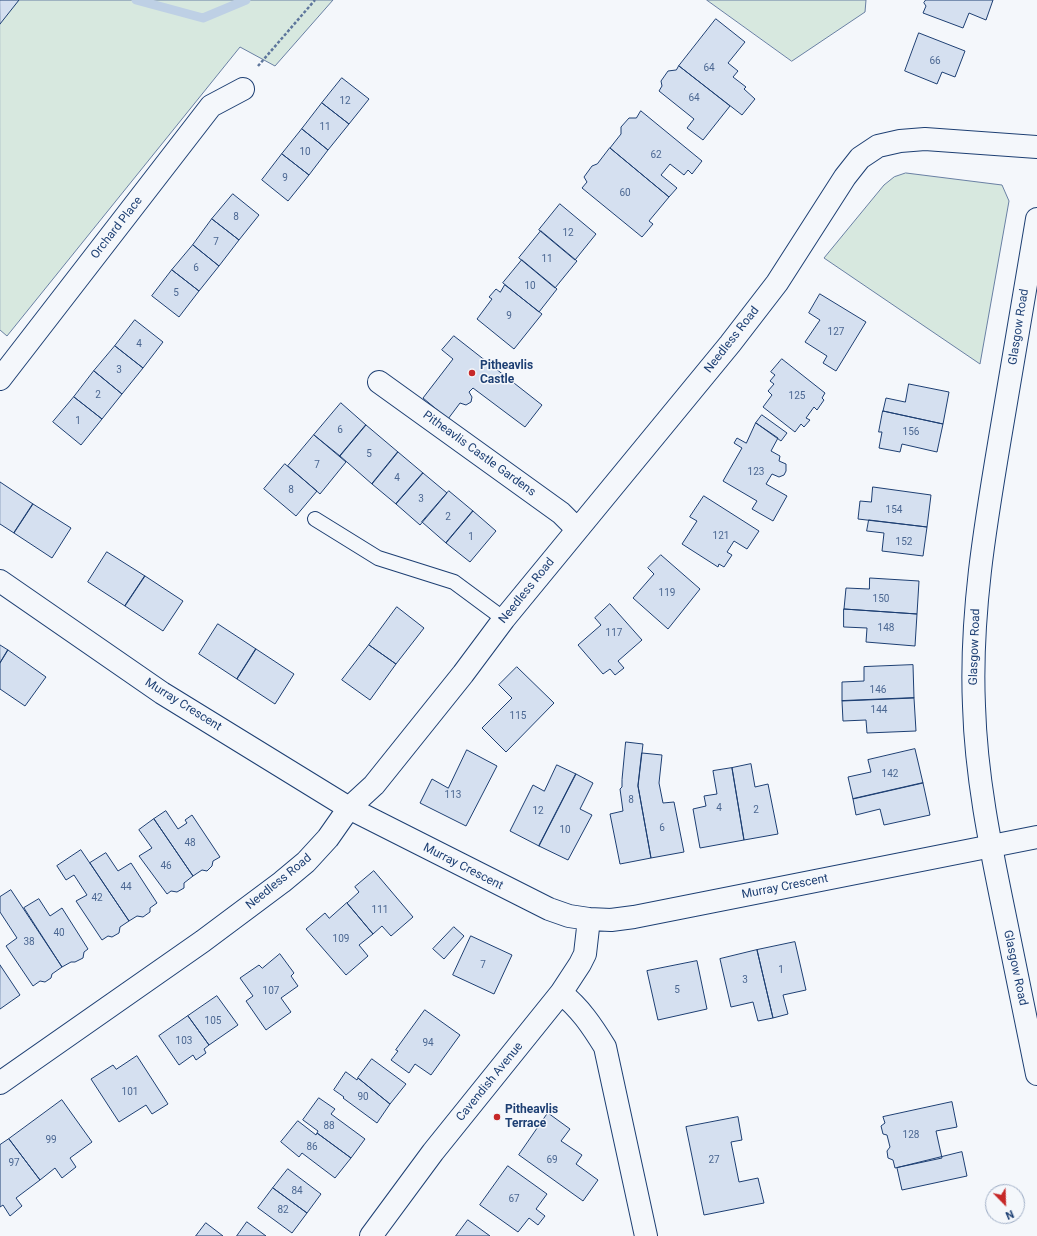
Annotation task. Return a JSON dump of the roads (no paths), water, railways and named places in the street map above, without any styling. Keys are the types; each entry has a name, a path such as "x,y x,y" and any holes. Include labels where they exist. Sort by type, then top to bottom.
{"street":[{"name":"Orchard Place","path":"0,379 211,106 243,88"},
{"name":"Needless Road","path":"0,1083 202,941 282,882 306,862 328,838 349,808 379,779 463,674 504,619 730,344 777,283 845,177 860,158 878,146 900,141 933,139 1037,147"},
{"name":"Glasgow Road","path":"1037,219 989,504 979,576 975,617 973,665 976,746 982,798 990,847 1037,1074"},
{"name":"Pitheavlis Castle Gardens","path":"379,382 561,513 577,529"},
{"name":"Murray Crescent","path":"0,581 162,693 349,808 548,909 569,916 611,920 634,917 1037,837"},
{"name":"Cavendish Avenue","path":"371,1236 438,1146 561,993 585,954 589,919"},
{"path":"561,993 572,1002 589,1022 605,1047 646,1236"}],"lane":[{"path":"315,519 378,558 454,582 504,619"}],"waterway":[{"path":"136,0 203,18 246,0"}],"place":[{"name":"Pitheavlis Castle","path":"472,373"},
{"name":"Pitheavlis Terrace","path":"497,1117"}]}
